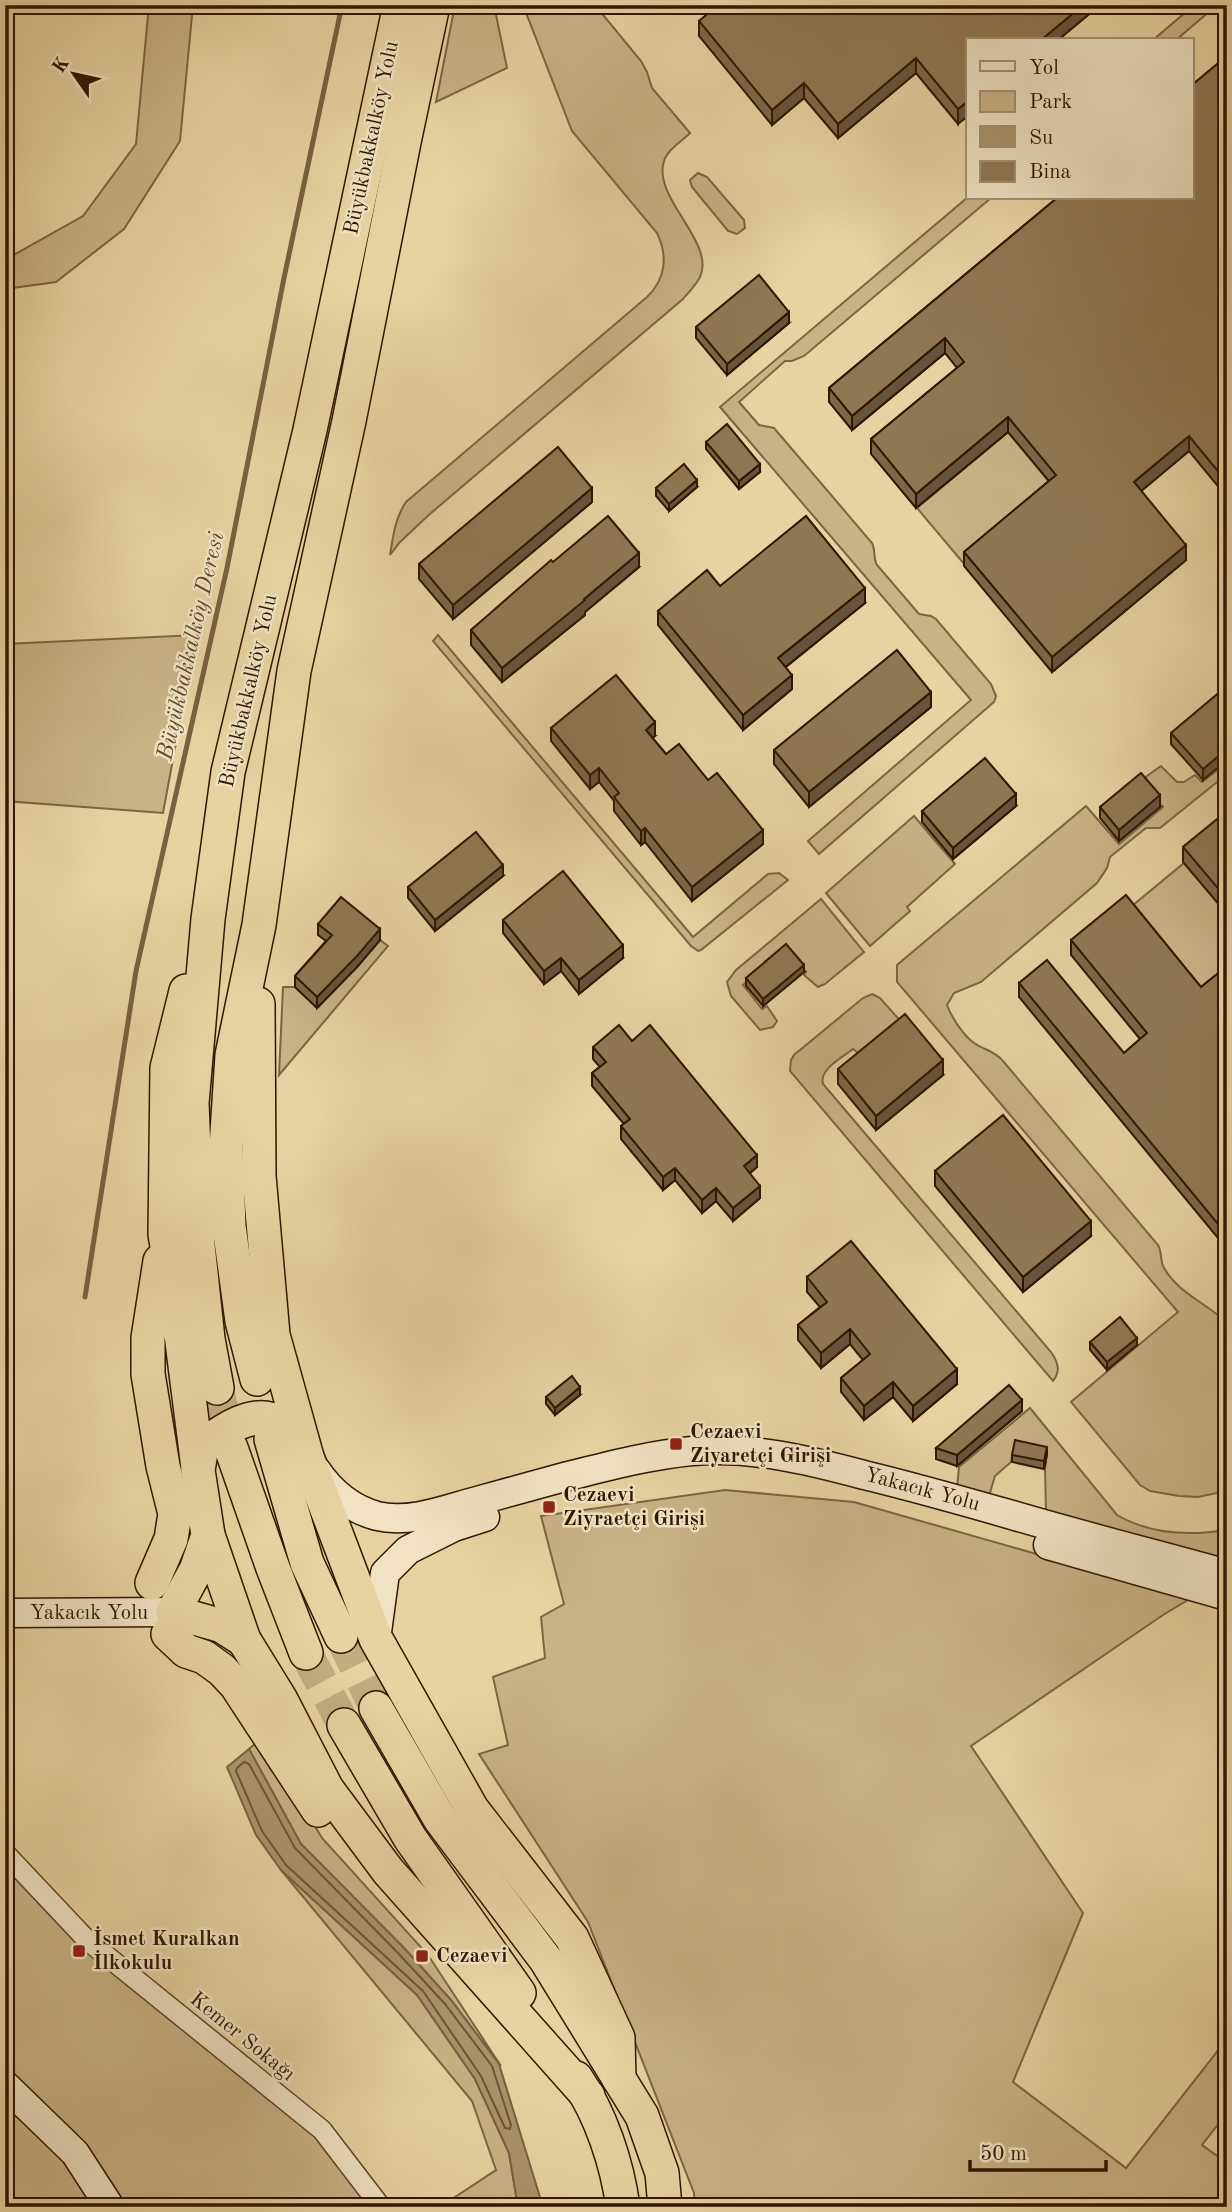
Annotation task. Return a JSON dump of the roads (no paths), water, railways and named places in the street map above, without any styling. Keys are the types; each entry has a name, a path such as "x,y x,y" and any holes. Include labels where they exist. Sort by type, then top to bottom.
{"highway":[{"name":"Büyükbakkalköy Yolu","path":"217,1388 208,1339 198,1245 192,1102 208,919 228,772 310,429 400,5"},
{"name":"Büyükbakkalköy Yolu","path":"257,1379 243,1321 229,1226 226,1148 232,1055 259,925 294,671 349,421 433,5"},
{"path":"152,1583 171,1539 175,1514 163,1466 148,1374 148,1338 165,1234 167,1068 181,1007 208,919"},
{"path":"259,925 259,1176 273,1335 307,1457 376,1639 472,1809 572,1938 618,2038 619,2079"},
{"path":"165,1234 208,1535 244,1640 281,1700 327,1789 388,1871 589,2096"},
{"path":"198,1470 202,1446 221,1432 255,1417 278,1422 307,1457"},
{"path":"271,1439 307,1563 341,1636"},
{"path":"231,1448 306,1653"},
{"path":"171,1623 196,1570 208,1535"},
{"path":"171,1623 222,1626 244,1640"},
{"path":"171,1623 186,1651 204,1657 236,1685 334,1834 361,1858 388,1871"},
{"path":"281,1700 304,1715 330,1721 356,1712 376,1688 380,1670 376,1639"},
{"path":"376,1708 440,1819 546,1960 642,2116 662,2173 665,2207"},
{"path":"344,1725 410,1838 589,2096 606,2140 623,2207"}],"main road":[{"name":"Yakacık Yolu","path":"307,1457 325,1484 350,1505 378,1516 400,1518 432,1513 567,1476 667,1454 716,1450 797,1458 1227,1573"},
{"name":"Yakacık Yolu","path":"376,1639 386,1573 408,1550 454,1527 557,1493 657,1469 730,1470 821,1480 1227,1596"},
{"name":"Yakacık Yolu","path":"5,1613 171,1623"},
{"path":"5,2085 75,2153 110,2207"}],"street":[{"name":"Kemer Sokağı","path":"5,1853 87,1940 322,2130 381,2207"}],"water":[{"path":"249,1749 301,1844 404,1948 451,2000 499,2064 543,2207 518,2207 509,2153 475,2079 417,1995 281,1870 256,1835 227,1767"}],"waterway":[{"name":"Büyükbakkalköy Deresi","path":"85,1297 136,971 227,568 284,278 342,5"}],"tunnel":[{"path":"217,1388 231,1448"},
{"path":"341,1636 376,1708"},
{"path":"306,1653 344,1725"}],"place":[{"name":"Cezaevi Ziyaretçi Girişi","path":"676,1444"},
{"name":"Cezaevi Ziyraetçi Girişi","path":"549,1507"},
{"name":"İsmet Kuralkan İlkokulu","path":"79,1951"},
{"name":"Cezaevi","path":"422,1956"}]}
